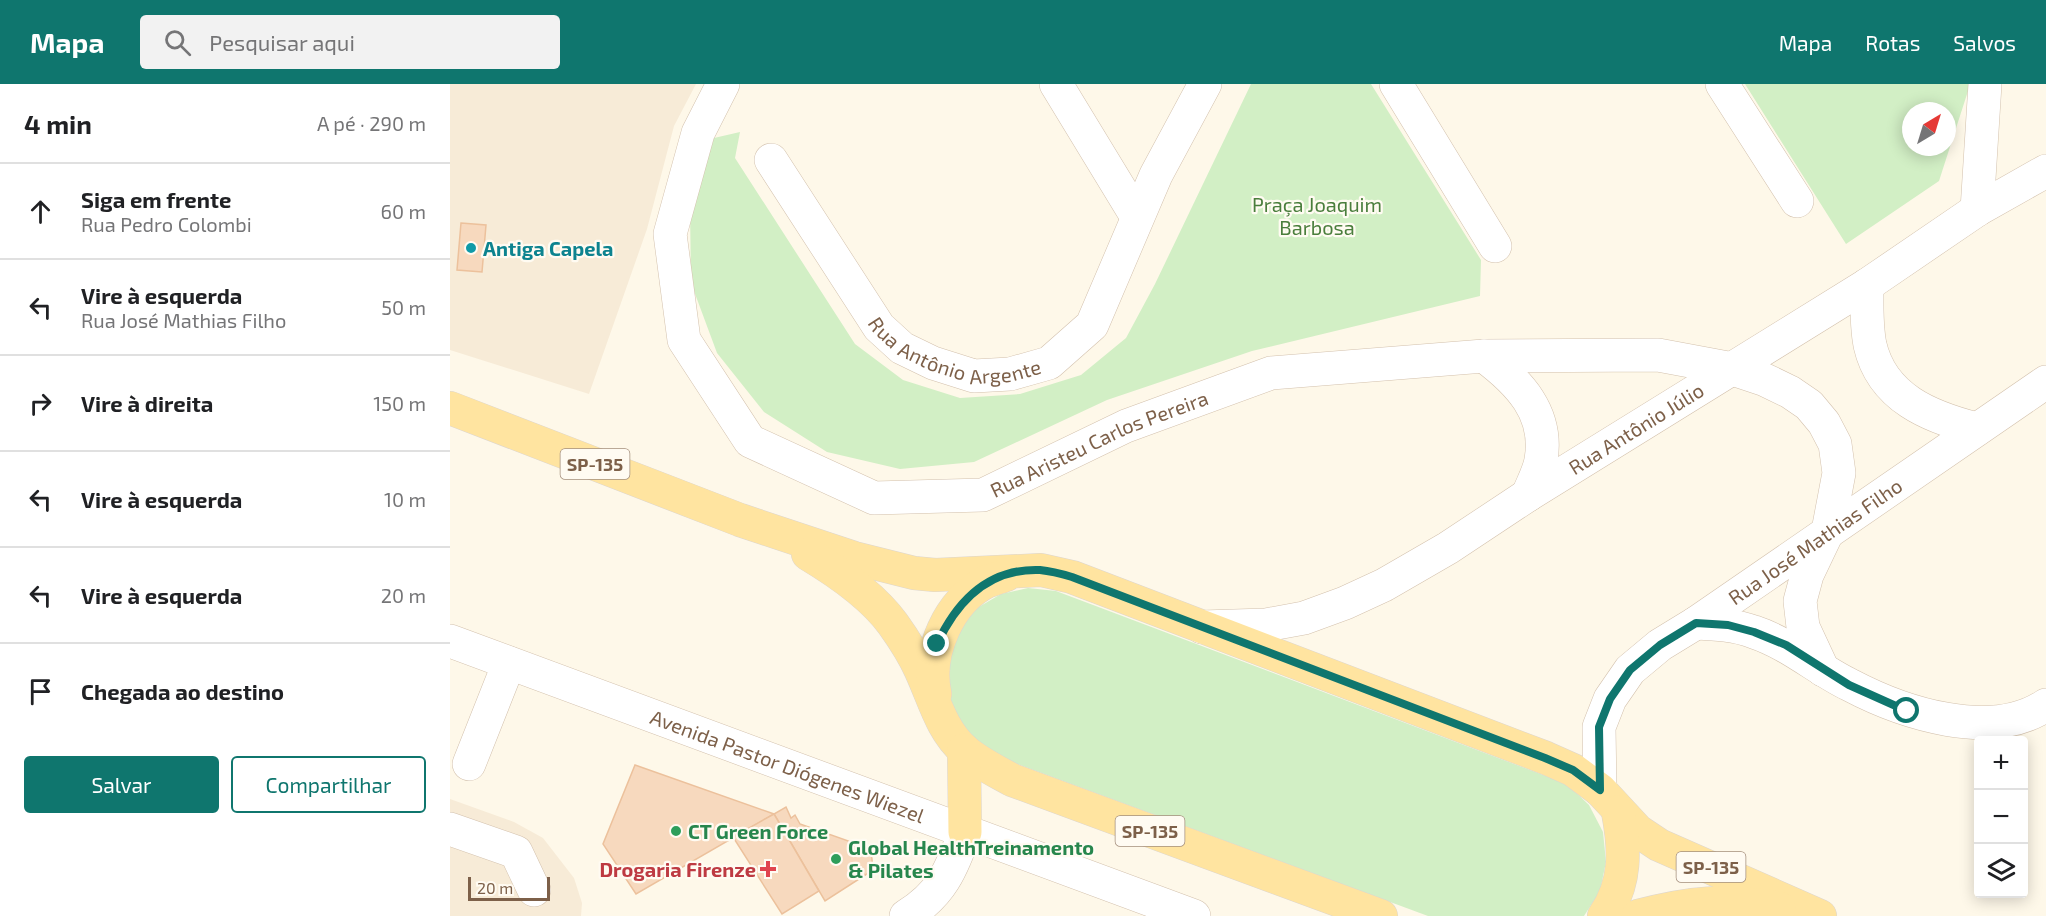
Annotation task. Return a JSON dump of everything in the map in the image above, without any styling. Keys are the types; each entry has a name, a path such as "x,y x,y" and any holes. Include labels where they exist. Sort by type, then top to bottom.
{"main road":[{"name":"SP-135","path":"450,408 740,520 855,558 914,573 935,575 1041,570 1072,577 1573,770 1609,801 1638,831 1659,845 1815,914"},
{"name":"SP-135","path":"740,520 801,549 826,565 873,602 892,622 921,670 939,717 950,735 983,765 1012,780 1370,912"},
{"path":"939,717 933,688 933,668 937,644 946,624 959,606 980,587 987,582 1018,572"},
{"path":"964,750 965,832"},
{"path":"1604,916 1617,892 1624,856 1609,801"},
{"name":"SP-135","path":"1638,916 1713,901 1753,903 1815,914"},
{"path":"1328,916 1370,912"}],"street":[{"name":"Rua Aristeu Carlos Pereira","path":"723,84 698,133 670,234 684,340 750,441 874,498 982,495 1126,426 1271,373 1484,356 1658,355 1733,369 1763,379 1790,392 1809,405 1824,423 1835,444 1839,473 1828,531 1807,575 1800,601 1803,627 1823,670"},
{"path":"1056,84 1137,217"},
{"name":"Rua Antônio Argente","path":"771,160 879,327 902,348 933,363 974,375 1011,374 1049,363 1092,325 1156,175 1205,84"},
{"path":"1396,84 1495,246"},
{"path":"1722,84 1797,201"},
{"path":"1977,210 1985,84"},
{"name":"Rua Antônio Júlio","path":"1202,627 1276,623 1304,618 1384,585 1867,285 1977,210 2046,171"},
{"path":"1867,285 1867,315 1871,346 1882,375 1896,391 1931,415 1977,429"},
{"path":"1484,356 1507,373 1524,391 1537,412 1542,435 1541,460 1528,495"},
{"name":"Rua José Mathias Filho","path":"1609,801 1599,727 1610,699 1630,670 1660,645 1696,623 2046,382"},
{"path":"1696,623 1728,625 1754,632 1786,645 1849,685 1907,711 1960,722 1997,721 2036,712 2046,705"},
{"name":"Avenida Pastor Diógenes Wiezel","path":"450,641 858,790 965,832 1124,905 1194,916"},
{"path":"469,764 509,663"},
{"path":"450,829 516,852 534,890"},
{"path":"906,916 921,907 944,881 955,861 965,832"}],"shaded area":[{"path":"450,84 696,84 674,126 647,229 589,394 450,350"},
{"path":"450,799 514,822 543,838 574,878 582,903 581,916 450,916"}],"green space":[{"name":"Praça Joaquim Barbosa","path":"1251,84 1371,84 1481,260 1480,296 1252,351 1107,400 974,462 900,469 827,452 764,412 717,353 691,283 690,209 714,138 740,132 735,158 855,344 903,380 960,398 1020,394 1081,375 1126,338 1155,284"},
{"path":"1745,84 1968,84 1968,91 1956,128 1956,102 1902,102 1902,156 1947,156 1939,181 1846,244"},
{"path":"1028,588 1056,591 1567,784 1589,805 1603,832 1606,862 1600,891 1584,916 1428,916 985,752 950,709 947,655 958,629 977,608 1001,594"}],"building":[{"name":"Antiga Capela","path":"461,223 486,225 482,272 457,270"},
{"name":"CT Green Force","path":"635,765 774,814 636,894 603,844"},
{"name":"Global HealthTreinamento & Pilates","path":"786,807 791,818 795,815 800,824 871,849 873,870 825,901 774,814"},
{"path":"774,814 819,891 782,914 733,837"}],"place":[{"name":"Antiga Capela","path":"471,248"},
{"name":"CT Green Force","path":"676,831"},
{"name":"Global HealthTreinamento & Pilates","path":"836,859"},
{"name":"Drogaria Firenze","path":"768,869"}],"route":[{"path":"937,644 946,624 959,606 987,582 1018,572 1041,570 1072,577 1545,758 1573,770 1600,790 1599,727 1610,699 1630,670 1660,645 1696,623 1728,625 1754,632 1786,645 1849,685 1907,711"}]}
